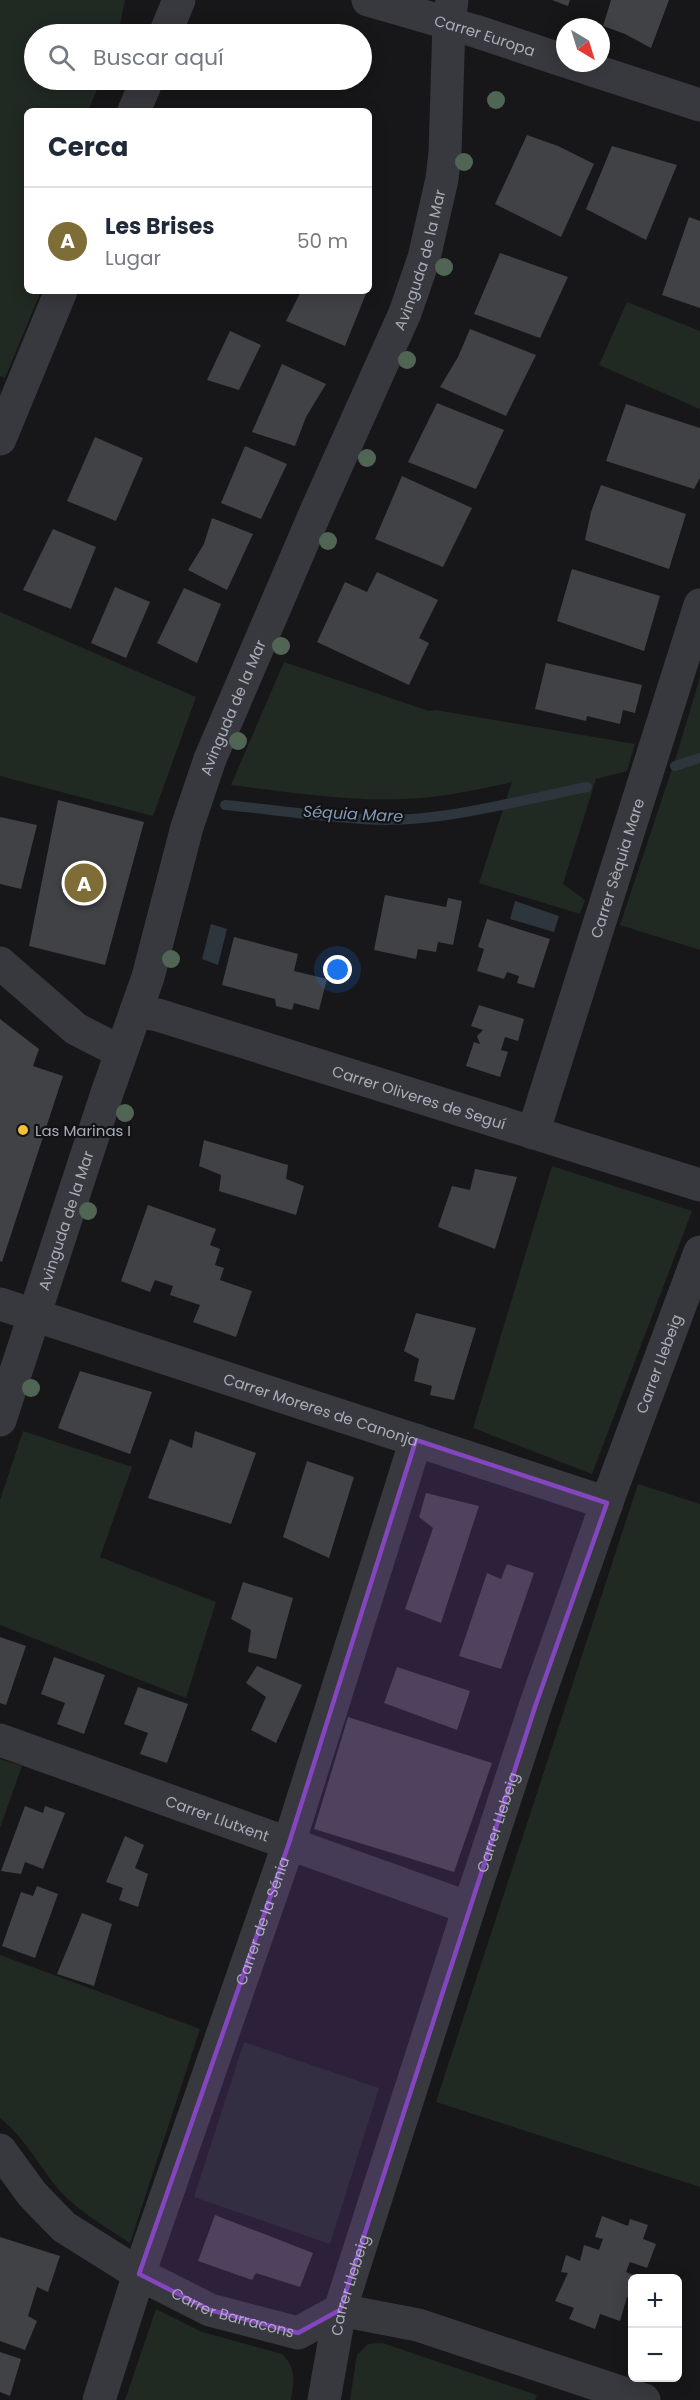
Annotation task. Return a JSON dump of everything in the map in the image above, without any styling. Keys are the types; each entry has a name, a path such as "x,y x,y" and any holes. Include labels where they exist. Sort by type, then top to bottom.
{"street":[{"path":"169,24 179,0"},
{"name":"Carrer Europa","path":"368,0 451,12 556,57"},
{"name":"Avinguda de la Mar","path":"0,1420 121,1052 148,977 187,827 210,759 317,509 405,313 424,258 445,153 451,12"},
{"path":"599,72 700,105"},
{"path":"135,108 143,90"},
{"path":"0,439 60,294"},
{"name":"Carrer Sèquia Mare","path":"533,1134 700,605"},
{"path":"0,963 76,1029 121,1052"},
{"name":"Carrer Oliveres de Seguí","path":"136,1011 158,1015 700,1185"},
{"name":"Carrer Llebeig","path":"324,2400 340,2310 469,1908 536,1704 607,1503 700,1252"},
{"name":"Carrer Moreres de Canonja","path":"0,1304 607,1503"},
{"name":"Carrer de la Sénia","path":"99,2400 139,2274 289,1843 416,1440"},
{"name":"Carrer Llutxent","path":"0,1740 469,1908"},
{"name":"Carrer Barracons","path":"0,2150 32,2194 64,2227 139,2274 210,2310 298,2333 340,2310"},
{"path":"340,2310 418,2325 644,2400"}],"highlighted area":[{"path":"416,1440 607,1503 536,1704 340,2310 298,2333 210,2310 139,2274 289,1843"}],"shaded area":[{"path":"0,0 125,0 120,24 24,24 24,90 97,90 89,108 24,108 24,294 40,294 5,378 0,376"},
{"path":"627,302 700,331 700,409 599,365"},
{"path":"0,612 196,697 153,816 0,776"},
{"path":"284,662 429,711 436,710 635,744 627,771 596,779 563,884 585,900 580,914 479,883 512,782 444,795 381,799 317,795 231,785"},
{"path":"700,677 700,950 620,925"},
{"path":"515,901 559,916 554,932 510,919"},
{"path":"211,924 227,929 218,965 202,959"},
{"path":"552,1166 692,1211 592,1474 473,1428"},
{"path":"23,1431 132,1467 100,1557 216,1602 186,1698 0,1625 0,1500"},
{"path":"638,1484 700,1504 700,2187 436,2102"},
{"path":"0,1759 22,1766 0,1828"},
{"path":"0,1955 200,2029 130,2243 93,2219 67,2198 17,2134 0,2118"},
{"path":"244,2042 379,2088 330,2244 194,2197"},
{"path":"156,2309 202,2332 282,2354 292,2370 291,2400 125,2400"},
{"path":"382,2343 537,2395 535,2400 350,2400 357,2355 368,2344"}],"building":[{"path":"552,0 570,0 568,6"},
{"path":"611,0 669,0 651,48 610,29 610,18 605,18"},
{"path":"527,135 558,146 594,164 561,237 495,204"},
{"path":"612,146 677,165 646,240 586,209"},
{"path":"689,217 700,221 700,308 662,295"},
{"path":"500,253 568,277 540,338 474,314"},
{"path":"300,294 366,294 345,346 286,321"},
{"path":"470,329 536,355 506,416 440,387 458,357"},
{"path":"230,331 261,345 239,390 207,380"},
{"path":"282,364 326,384 306,417 295,446 252,432"},
{"path":"437,403 504,430 476,489 408,462"},
{"path":"626,404 700,428 700,478 694,489 606,461"},
{"path":"95,437 143,458 116,521 67,501"},
{"path":"245,446 287,464 261,519 221,503"},
{"path":"402,476 472,508 443,567 375,539"},
{"path":"601,485 686,514 669,569 585,540 591,512"},
{"path":"212,518 253,534 227,590 188,570 204,544"},
{"path":"53,529 96,547 71,609 23,590"},
{"path":"572,569 660,596 644,651 557,621"},
{"path":"377,572 438,600 419,638 429,643 409,685 317,642 345,582 367,592"},
{"path":"115,587 150,602 126,658 91,643"},
{"path":"184,588 221,604 197,663 157,643"},
{"path":"546,663 642,685 635,713 623,710 620,724 587,716 586,721 535,709"},
{"path":"58,800 144,822 105,965 29,946"},
{"path":"0,817 37,825 21,889 0,884"},
{"path":"385,895 446,907 448,898 462,901 453,945 438,942 436,952 418,949 416,959 374,950"},
{"path":"487,919 550,939 534,988 517,983 519,976 507,972 504,979 477,971 484,949 478,947"},
{"path":"234,937 298,954 294,971 327,979 319,1010 294,1003 292,1010 276,1006 275,999 222,985"},
{"path":"479,1005 524,1019 518,1041 505,1037 501,1050 508,1052 500,1077 466,1066 474,1042 480,1044 477,1036 483,1030 471,1026"},
{"name":"Las Marinas I","path":"0,1019 39,1049 33,1066 63,1076 2,1262 0,1261"},
{"path":"204,1140 288,1165 286,1179 304,1186 296,1215 219,1191 221,1175 199,1166"},
{"path":"475,1169 517,1177 495,1249 438,1227 452,1186 470,1190"},
{"path":"148,1205 216,1229 210,1245 220,1249 215,1265 224,1268 220,1280 252,1291 236,1337 193,1322 200,1305 170,1295 173,1286 155,1280 150,1292 121,1281"},
{"path":"416,1313 476,1328 454,1400 430,1395 432,1386 414,1381 419,1359 404,1351"},
{"path":"80,1371 152,1392 130,1454 58,1428"},
{"path":"195,1431 256,1453 231,1524 148,1498 170,1439 192,1448"},
{"path":"307,1461 354,1477 329,1558 283,1537"},
{"path":"426,1493 479,1506 441,1623 405,1609 433,1528 419,1517"},
{"path":"507,1564 534,1573 501,1669 459,1656 487,1573 501,1579"},
{"path":"243,1582 293,1598 276,1659 248,1652 251,1630 231,1619"},
{"path":"0,1637 26,1646 6,1705 0,1703"},
{"path":"54,1657 105,1675 84,1734 57,1724 65,1703 41,1694"},
{"path":"257,1666 302,1685 276,1743 251,1730 266,1697 246,1683"},
{"path":"397,1667 470,1691 457,1730 384,1703"},
{"path":"138,1687 188,1704 167,1763 140,1754 148,1733 124,1724"},
{"path":"348,1717 492,1763 454,1872 314,1829"},
{"path":"25,1806 43,1813 45,1806 65,1813 43,1869 25,1862 21,1874 1,1871"},
{"path":"125,1836 144,1845 135,1868 148,1874 138,1907 119,1900 123,1888 106,1882"},
{"path":"37,1886 58,1894 35,1958 2,1946 21,1892 33,1896"},
{"path":"82,1913 112,1924 94,1986 57,1974"},
{"path":"215,2215 313,2253 300,2287 256,2273 252,2280 198,2261"},
{"path":"602,2216 628,2226 630,2219 648,2225 643,2239 656,2244 647,2268 630,2262 626,2272 631,2274 628,2274 628,2297 620,2321 600,2314 595,2329 569,2319 574,2308 555,2301 568,2273 561,2272 566,2255 580,2261 584,2245 599,2250 603,2239 595,2237"},
{"path":"0,2237 60,2256 48,2292 37,2287 28,2316 37,2321 25,2350 0,2341"},
{"path":"0,2352 21,2359 10,2396 0,2392"}],"waterway":[{"name":"Séquia Mare","path":"675,766 700,758"},
{"name":"Séquia Mare","path":"225,805 345,818 409,819 486,808 587,787"}],"place":[{"name":"Les Brises","path":"84,883"},
{"name":"Las Marinas I","path":"23,1130"}]}
